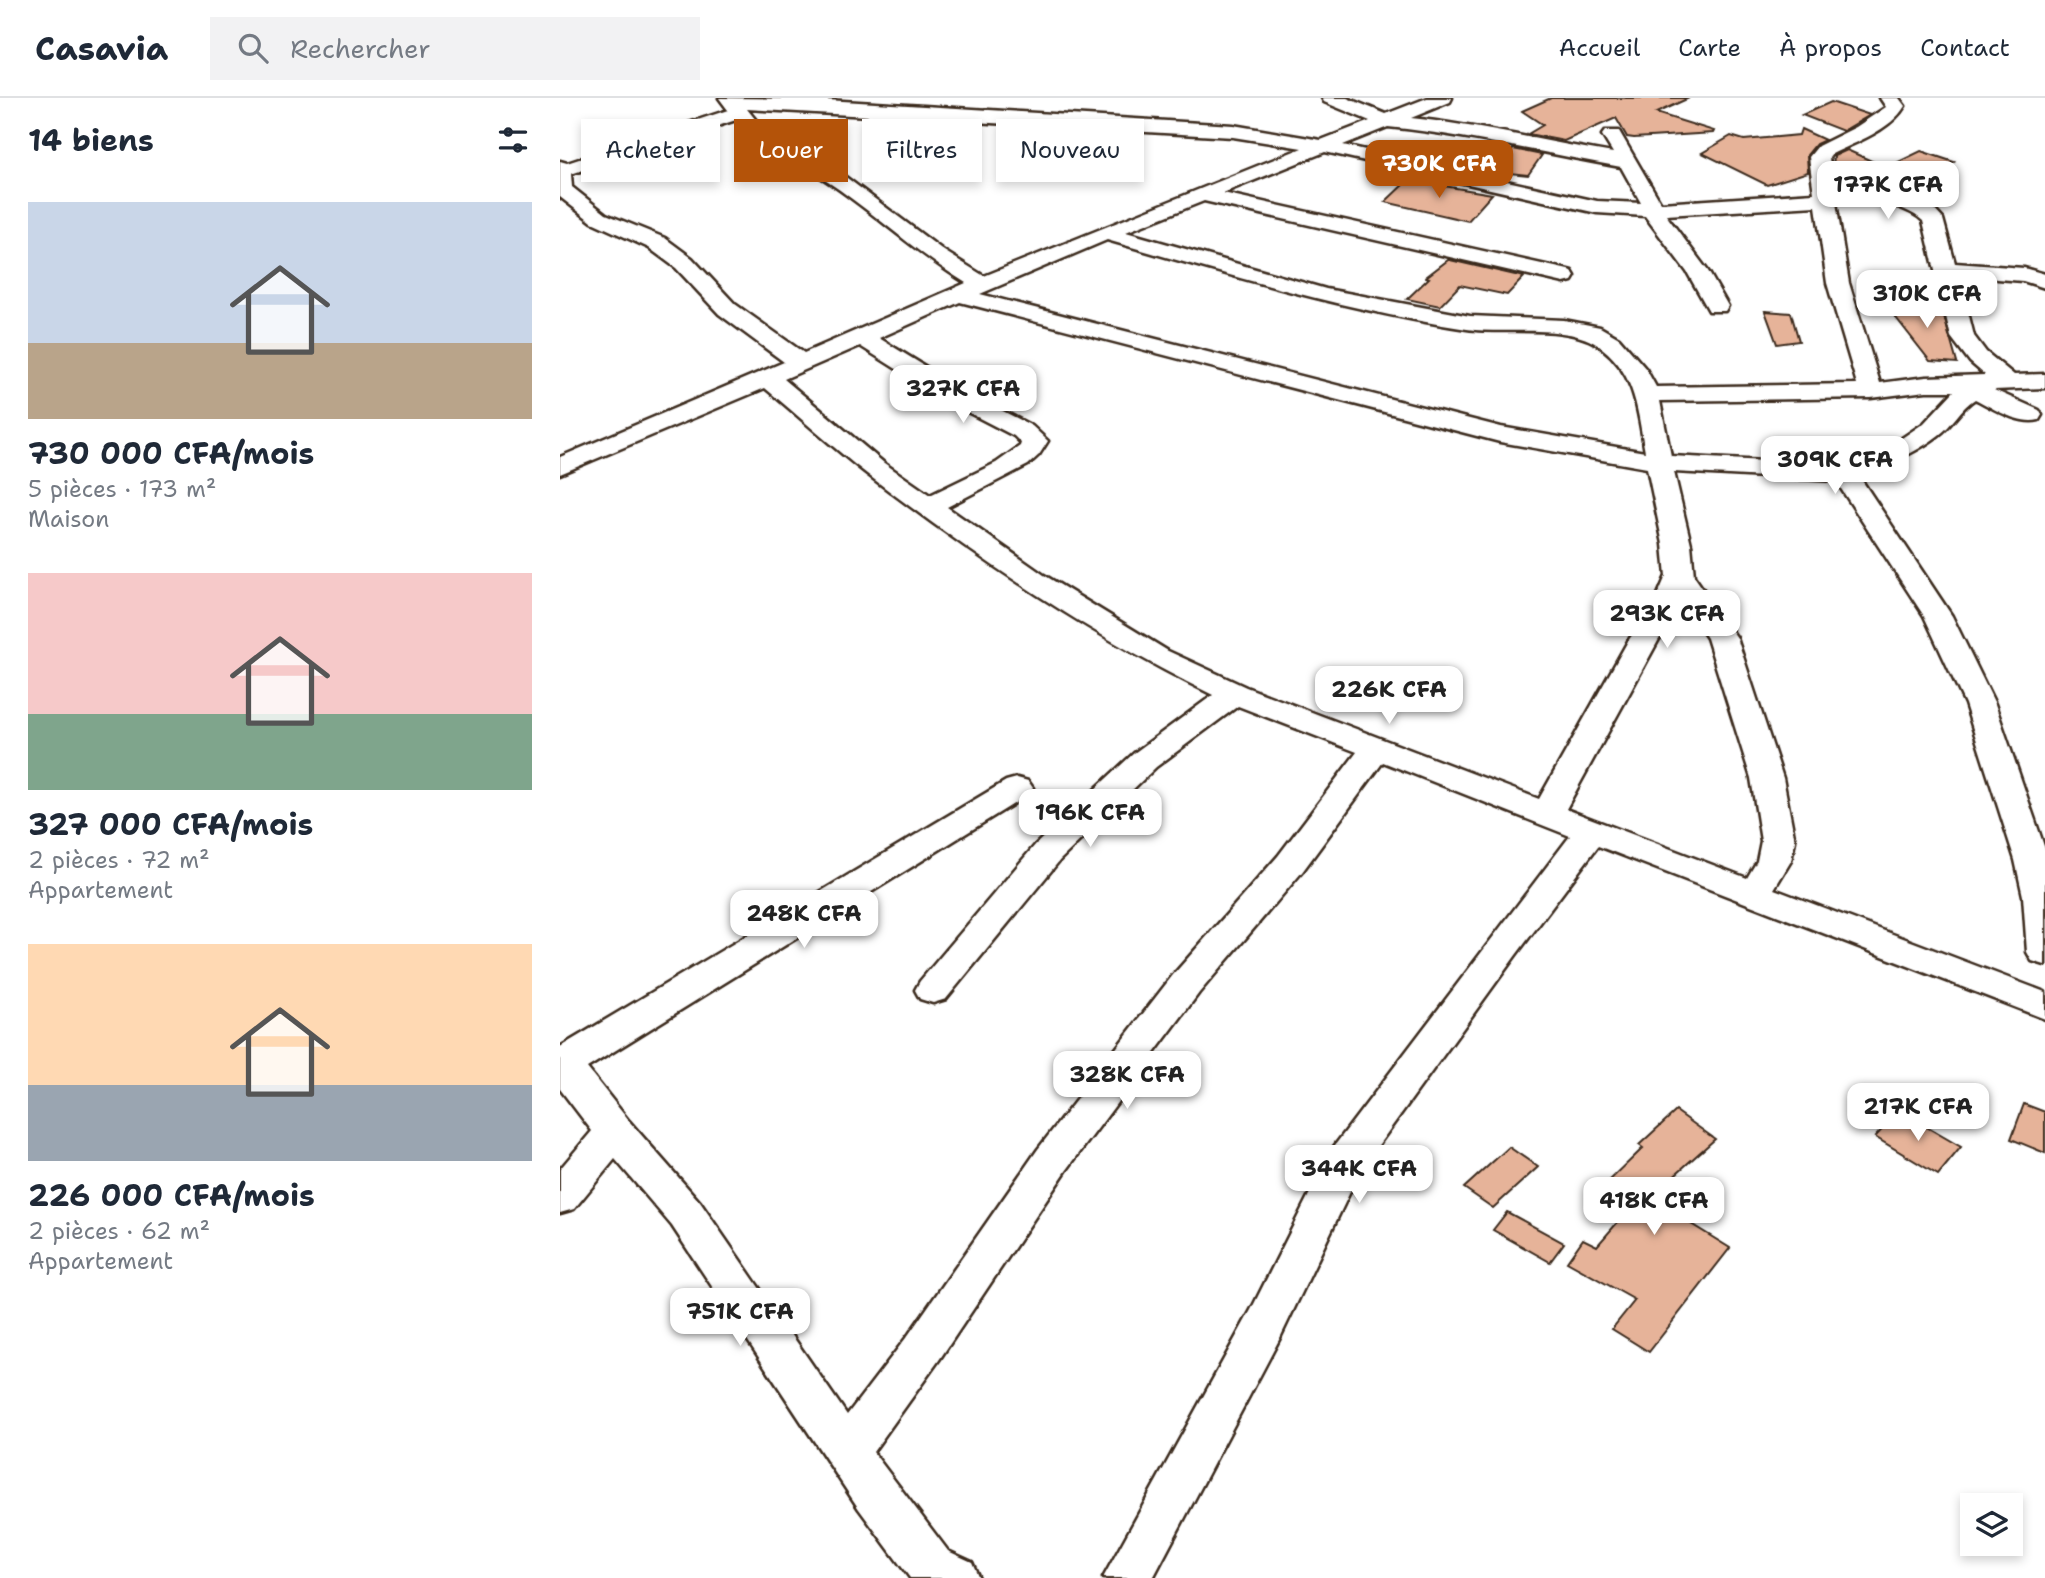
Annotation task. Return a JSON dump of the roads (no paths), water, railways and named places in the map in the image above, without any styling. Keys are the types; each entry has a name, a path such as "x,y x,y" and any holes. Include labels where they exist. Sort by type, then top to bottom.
{"street":[{"path":"1331,98 1386,121 1454,128 1508,141 1629,162"},
{"path":"560,466 803,364 982,284 1443,98"},
{"path":"1871,391 1838,283 1819,157 1825,150 1863,131 1893,111 1895,106 1889,98"},
{"path":"734,104 753,129 832,176 936,256 982,284"},
{"path":"803,364 727,309 684,263 666,250 599,218 562,189 561,169 689,131 734,104 810,105 1192,126 1325,146 1353,155 1407,164 1597,207 1651,210 1823,190 1924,210 1933,219 1964,337 1978,357 2008,382"},
{"path":"1612,135 1651,200 1651,210 1697,271 1717,306"},
{"path":"1202,194 1564,276"},
{"path":"1107,233 1324,295 1470,323 1564,327 1592,332 1611,343 1638,374 1647,394 1666,502 1677,544 1680,576 1668,604 1643,641 1547,814"},
{"path":"1948,268 2024,275 2045,281"},
{"path":"959,295 1500,433 1660,463 1804,473 1844,472 1905,447 1933,428 1967,386"},
{"path":"862,337 951,393 1023,431 1035,441 1033,449 1017,461 929,506"},
{"path":"768,378 875,468 1034,581 1158,657 1235,694 2045,1006"},
{"path":"1967,386 2036,424 2034,394 2045,381"},
{"path":"1647,394 1871,391 2045,381"},
{"path":"1844,472 1938,616 1980,704 2039,856 2045,952"},
{"path":"1680,576 1722,638 1767,778 1778,841 1774,861 1754,894"},
{"path":"933,990 1048,852 1145,760 1235,694"},
{"path":"847,1451 925,1347 1052,1160 1186,984 1290,864 1376,749"},
{"path":"956,1578 931,1567 875,1494 686,1214 615,1132 561,1063 1017,788"},
{"path":"1128,1578 1266,1323 1346,1160 1503,946 1591,832"},
{"path":"560,1198 615,1132"}]}
